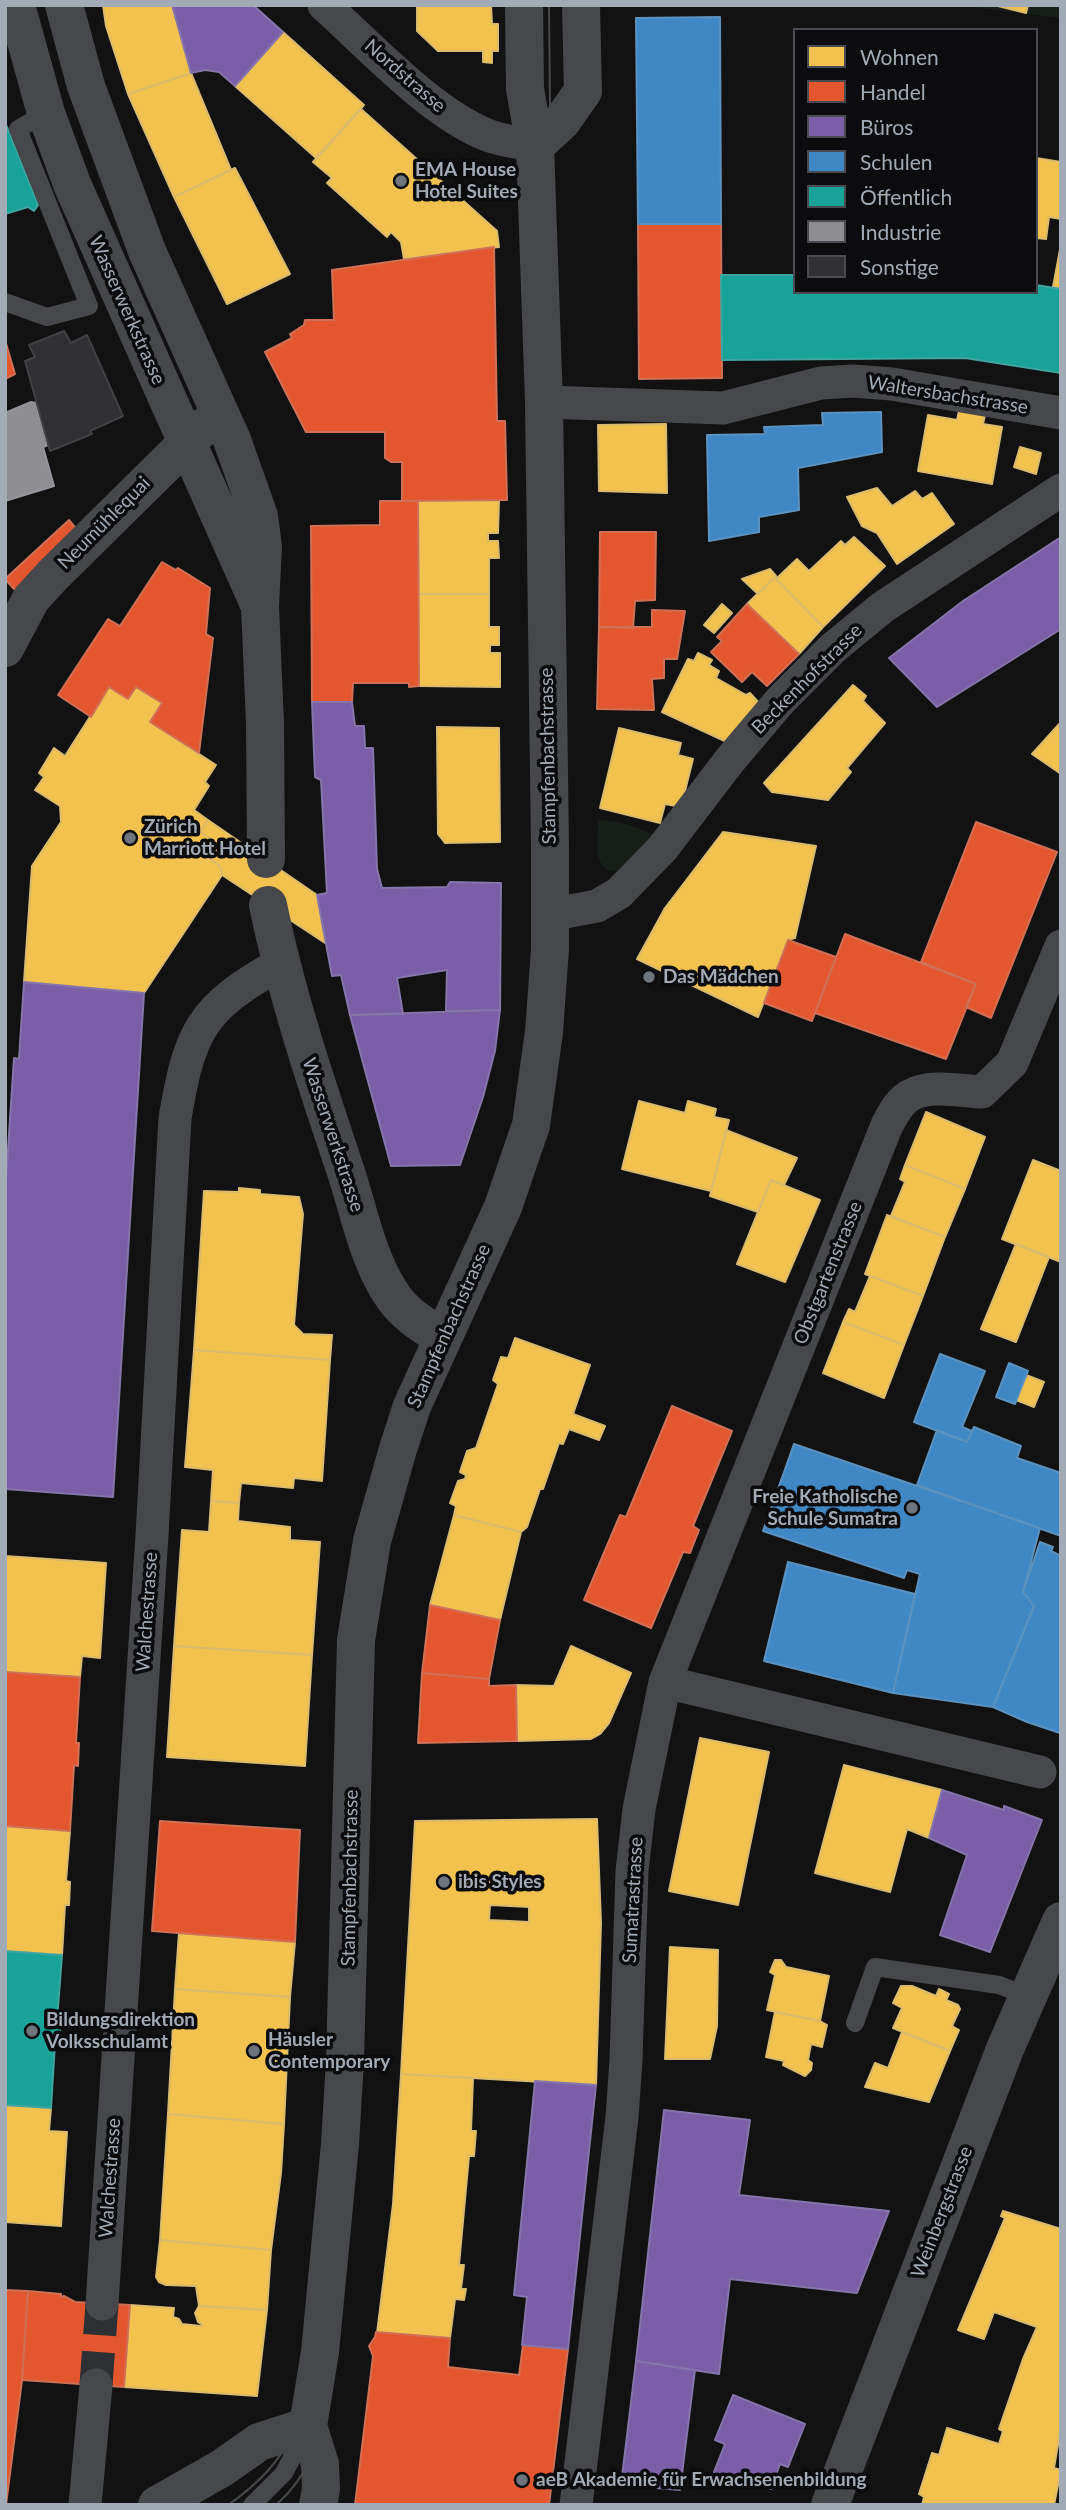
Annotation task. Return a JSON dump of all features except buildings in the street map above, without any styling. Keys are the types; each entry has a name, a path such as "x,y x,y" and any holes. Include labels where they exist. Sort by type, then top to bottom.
{"street":[{"name":"Wasserwerkstrasse","path":"16,5 32,121 72,184 260,606"},
{"name":"Wasserwerkstrasse","path":"64,5 86,86 143,238 221,412 259,516 264,547 260,606 265,724 266,859"},
{"name":"Nordstrasse","path":"324,5 432,103 466,125 490,136 535,146"},
{"name":"Stampfenbachstrasse","path":"317,2502 320,2464 308,2426 326,2300 342,2116 356,1640 372,1541 412,1406 503,1207 531,1125 544,1032 550,949 544,402 535,146 525,89 524,5"},
{"path":"535,146 562,121 583,91 581,5"},
{"name":"Waltersbachstrasse","path":"544,402 723,408 821,383 853,381 892,384 1061,413"},
{"name":"Neumühlequai","path":"5,648 31,599 52,575 221,412"},
{"name":"Beckenhofstrasse","path":"549,915 597,906 619,893 662,849 730,760 780,701 833,648 883,607 1061,490"},
{"name":"Wasserwerkstrasse","path":"268,905 280,964 308,1060 375,1263 394,1298 410,1317 443,1338"},
{"name":"Obstgartenstrasse","path":"665,1682 887,1125 899,1104 912,1094 928,1090 982,1092 1012,1063 1061,946"},
{"name":"Walchestrasse","path":"102,2304 152,1535 175,1118 187,1059 196,1035 212,1010 247,982 280,964"},
{"path":"665,1682 1040,1772"},
{"name":"Sumatrastrasse","path":"576,2505 622,2117 632,1871 639,1809 665,1682"},
{"name":"Weinbergstrasse","path":"830,2505 1028,1996 1061,1922"},
{"path":"85,2505 96,2385"},
{"path":"157,2505 222,2468 259,2442 308,2426"}],"lane":[{"path":"5,302 47,317 89,306 32,121"},
{"path":"855,2023 875,1967 999,1985 1028,1996"},
{"path":"252,2505 284,2473 308,2426"}],"shaded area":[{"path":"957,5 1061,5 1061,18"},
{"path":"598,820 627,824 654,835 618,871 609,870 603,867 598,853"}],"tunnel":[{"path":"96,2385 102,2304"}],"tram line":[{"path":"228,2505 265,2474 287,2445 299,2416 309,2377 329,2189 338,2072 342,1790 346,1715 358,1597 373,1520 383,1482 410,1405 481,1246 512,1165 530,1104 536,1064 543,964 540,467 537,337 521,89 521,5"},
{"path":"276,2505 297,2482 314,2448 334,2293 354,2044 361,1717 368,1640 380,1563 399,1487 426,1410 527,1174 544,1117 555,1051 559,1002 549,5"},
{"path":"819,2505 998,2045 1061,1900"},
{"path":"838,2505 1014,2051 1061,1941"}],"place":[{"name":"EMA House Hotel Suites","path":"401,181"},
{"name":"Zürich Marriott Hotel","path":"130,838"},
{"name":"Das Mädchen","path":"649,977"},
{"name":"Freie Katholische Schule Sumatra","path":"912,1508"},
{"name":"ibis Styles","path":"444,1882"},
{"name":"Bildungsdirektion Volksschulamt","path":"32,2031"},
{"name":"Häusler Contemporary","path":"254,2051"},
{"name":"aeB Akademie für Erwachsenenbildung","path":"522,2480"}]}
